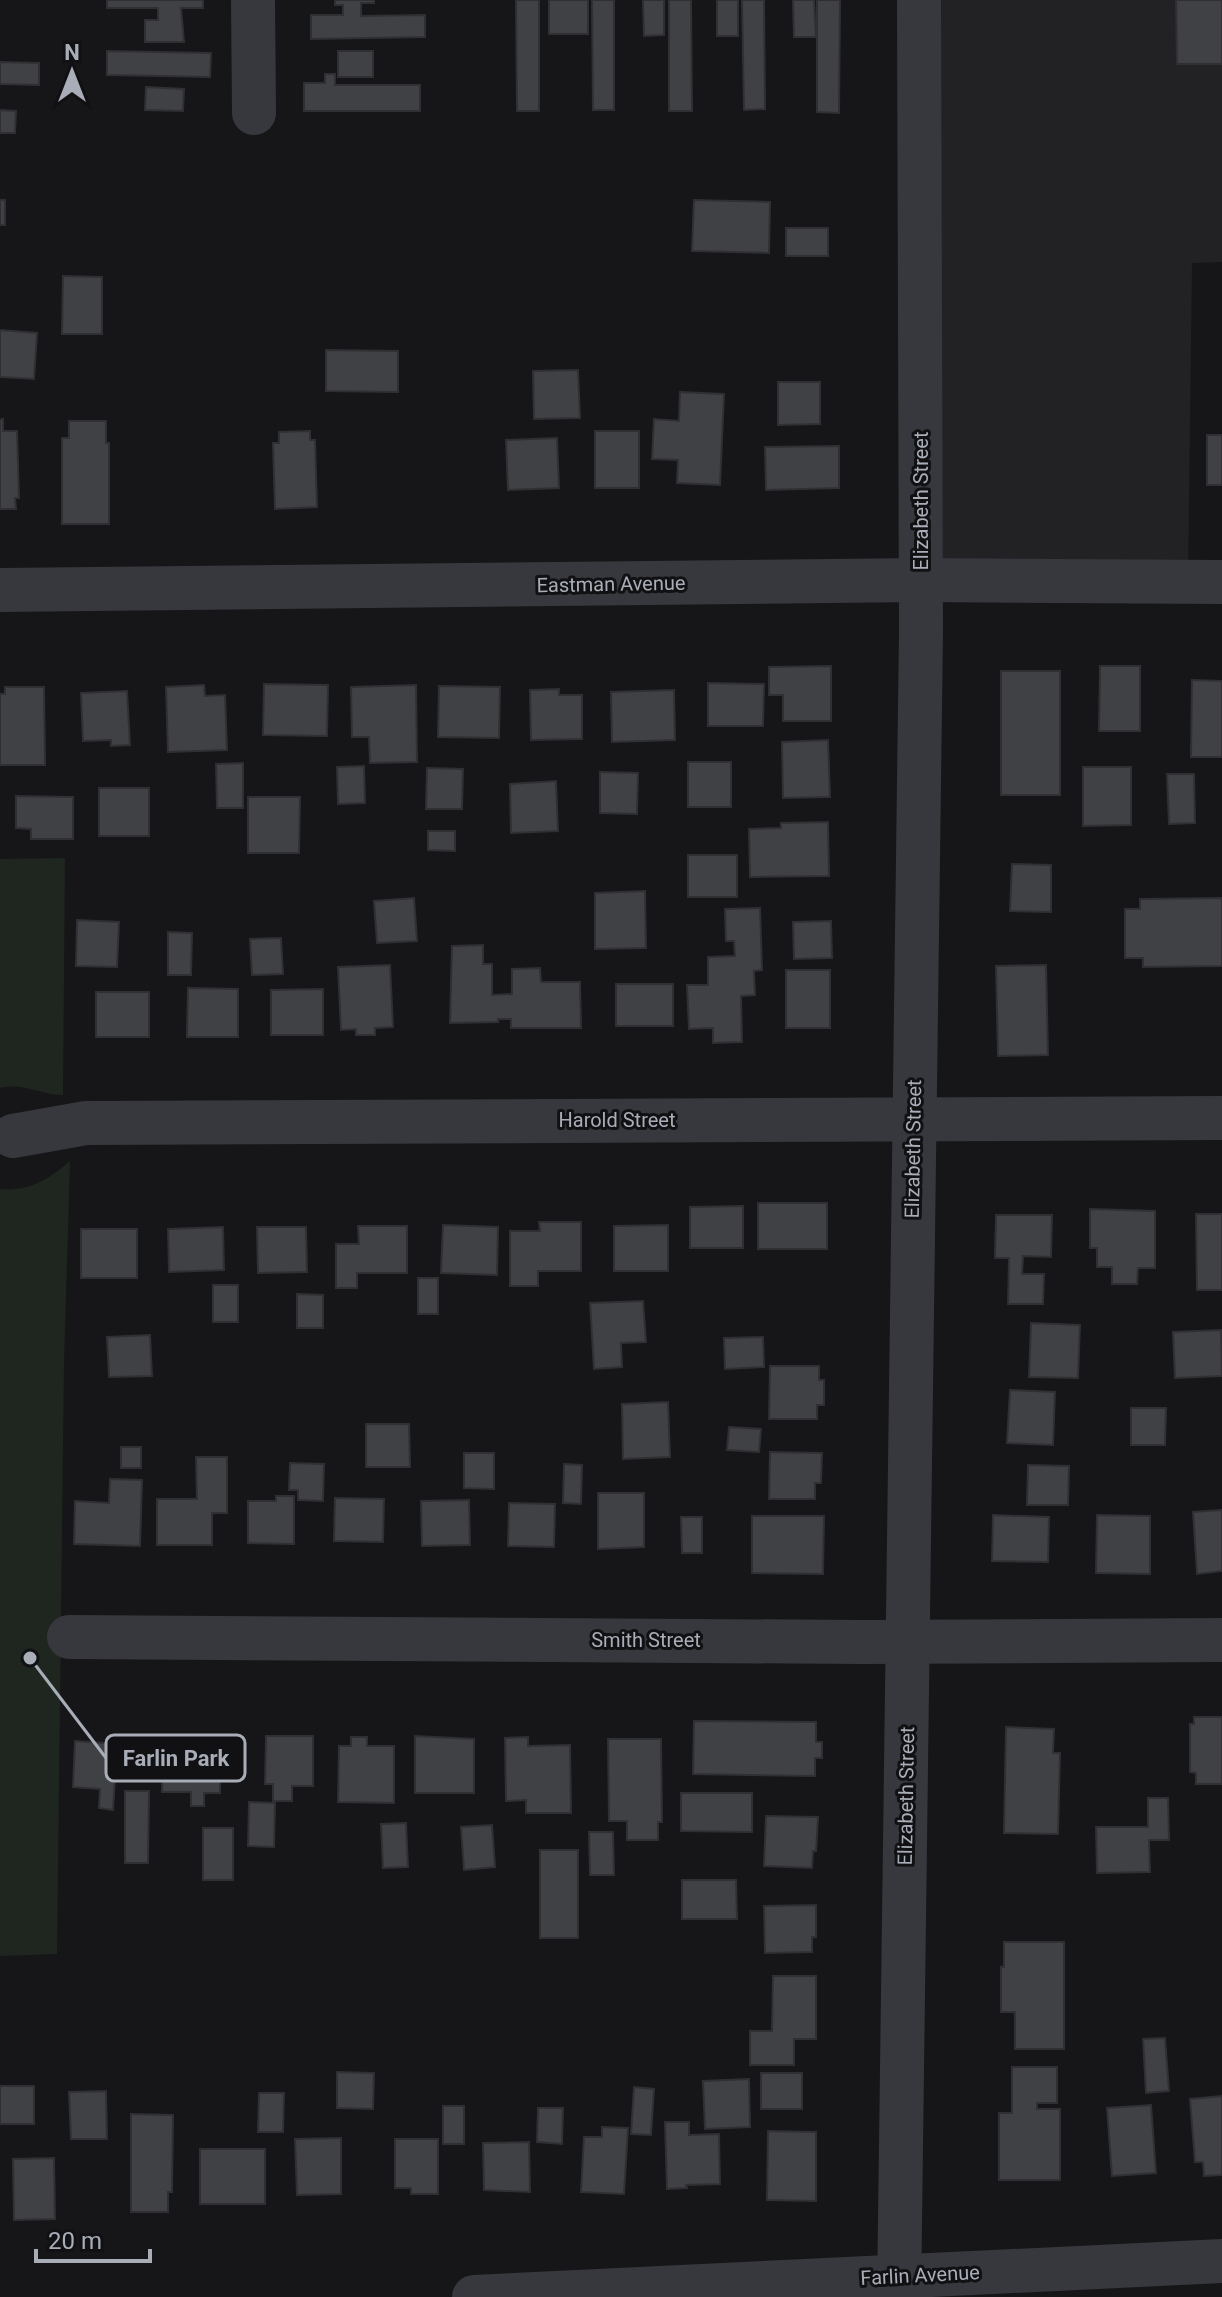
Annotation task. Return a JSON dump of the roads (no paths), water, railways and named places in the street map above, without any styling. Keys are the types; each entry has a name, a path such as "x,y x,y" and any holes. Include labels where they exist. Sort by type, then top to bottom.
{"street":[{"path":"253,0 254,113"},
{"name":"Elizabeth Street","path":"899,2287 921,580 919,0"},
{"name":"Eastman Avenue","path":"0,590 921,580 1222,582"},
{"name":"Harold Street","path":"13,1136 86,1123 1222,1118"},
{"name":"Smith Street","path":"69,1637 908,1642 1222,1640"},
{"name":"Farlin Avenue","path":"474,2297 899,2287 1222,2261"}],"place":[{"name":"Farlin Park","path":"30,1658"}]}
